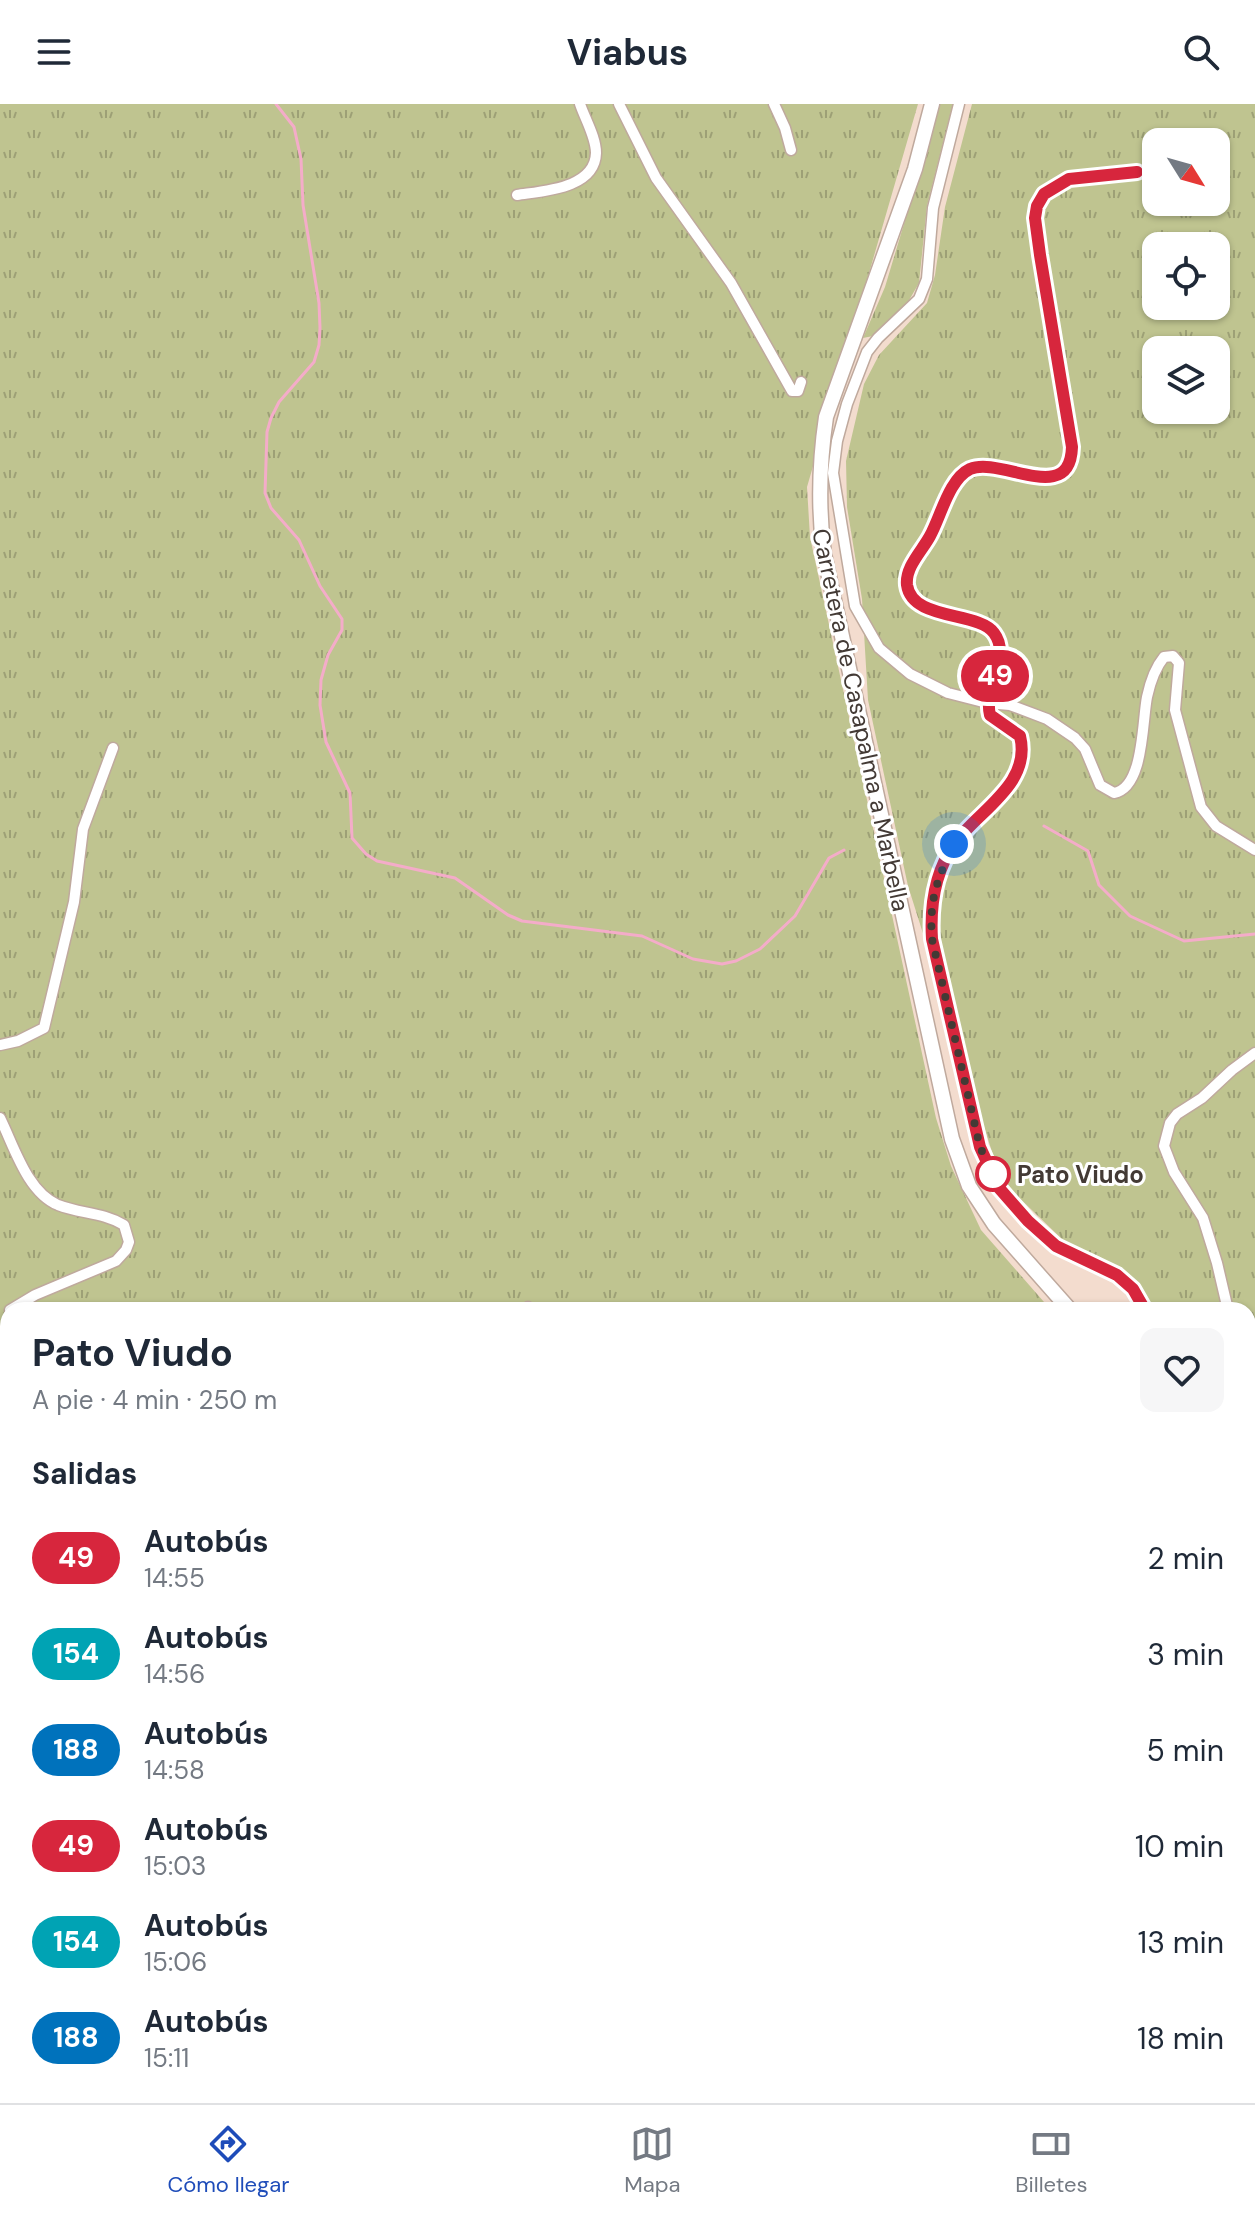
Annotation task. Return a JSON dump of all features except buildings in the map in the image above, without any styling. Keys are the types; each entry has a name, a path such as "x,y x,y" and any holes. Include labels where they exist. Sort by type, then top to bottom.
{"main road":[{"name":"Carretera de Casapalma a Marbella","path":"932,104 915,169 826,417 820,456 819,518 824,554 952,1139 969,1186 994,1224 1063,1302"}],"street":[{"path":"517,195 571,183 588,173 596,154 580,104"},
{"path":"619,104 656,178 731,283 792,391 798,391 801,382"},
{"path":"774,104 791,150"},
{"path":"959,104 933,208 927,279 919,299 867,352 837,441 833,473 855,606 879,648 910,674 948,693 987,703 1010,705 1047,719 1062,729 1085,749 1100,785 1108,792 1119,792 1131,781 1138,757 1147,696 1155,672 1164,657 1173,656 1179,663 1175,710 1201,807 1216,826 1255,850"},
{"path":"1137,172 1069,179 1044,194 1037,206 1038,241 1072,447 1071,460 1066,469 1060,474 1038,477 983,466 961,475 951,488 941,516 911,566 907,579 908,590 916,600 940,614 981,622 993,632 1000,658 987,703 990,715 1020,736 1022,759 1017,773 1007,788 954,844 938,875 931,917 932,939 980,1147 999,1188 1028,1221 1056,1246 1117,1275 1133,1289 1140,1302"},
{"path":"0,1045 18,1041 44,1028 72,914 83,829 113,748"},
{"path":"1226,1302 1203,1218 1174,1172 1164,1146 1170,1123 1177,1114 1202,1098 1255,1053"},
{"path":"0,1118 36,1188 59,1206 108,1216 124,1225 129,1242 116,1261 23,1302"}],"green space":[{"path":"0,104 918,104 807,487 810,537 936,1118 951,1166 981,1230 1044,1302 0,1302"},
{"path":"940,104 953,104 927,206 919,283 908,302 873,336 863,338 885,287"},
{"path":"972,104 1255,104 1255,1302 1149,1302 1132,1278 1100,1257 1065,1242 1010,1189 993,1155 908,886 868,700 862,599 847,507 846,461 864,384 879,355 927,303 935,275 945,207"}],"waterway":[{"path":"276,104 294,127 301,159 303,205 319,303 320,328 314,362 279,402 271,418 267,432 265,493 271,508 299,540 320,586 342,619 342,630 328,655 321,680 320,705 326,742 350,793 352,838 377,861 455,878 508,915 522,921 642,936 693,959 722,964 760,949 795,916 829,858 844,850"},
{"path":"1044,826 1088,851 1099,885 1130,916 1184,941 1255,934"}],"bus line":[{"name":"49","path":"1137,172 1069,179 1044,194 1037,206 1035,218 1040,255 1072,447 1071,460 1066,469 1060,474 1038,477 983,466 961,475 951,488 941,516 911,566 907,579 908,590 916,600 940,614 981,622 993,632 1000,658 987,703 990,715 1020,736 1022,746 1022,759 1007,788 954,844 938,875 931,917 932,939 980,1147 999,1188 1028,1221 1056,1246 1117,1275 1133,1289 1141,1302"}],"place":[{"name":"Pato Viudo","path":"993,1174"}],"route":[{"path":"954,844 938,875 931,917 932,939 980,1147 993,1174"}]}
